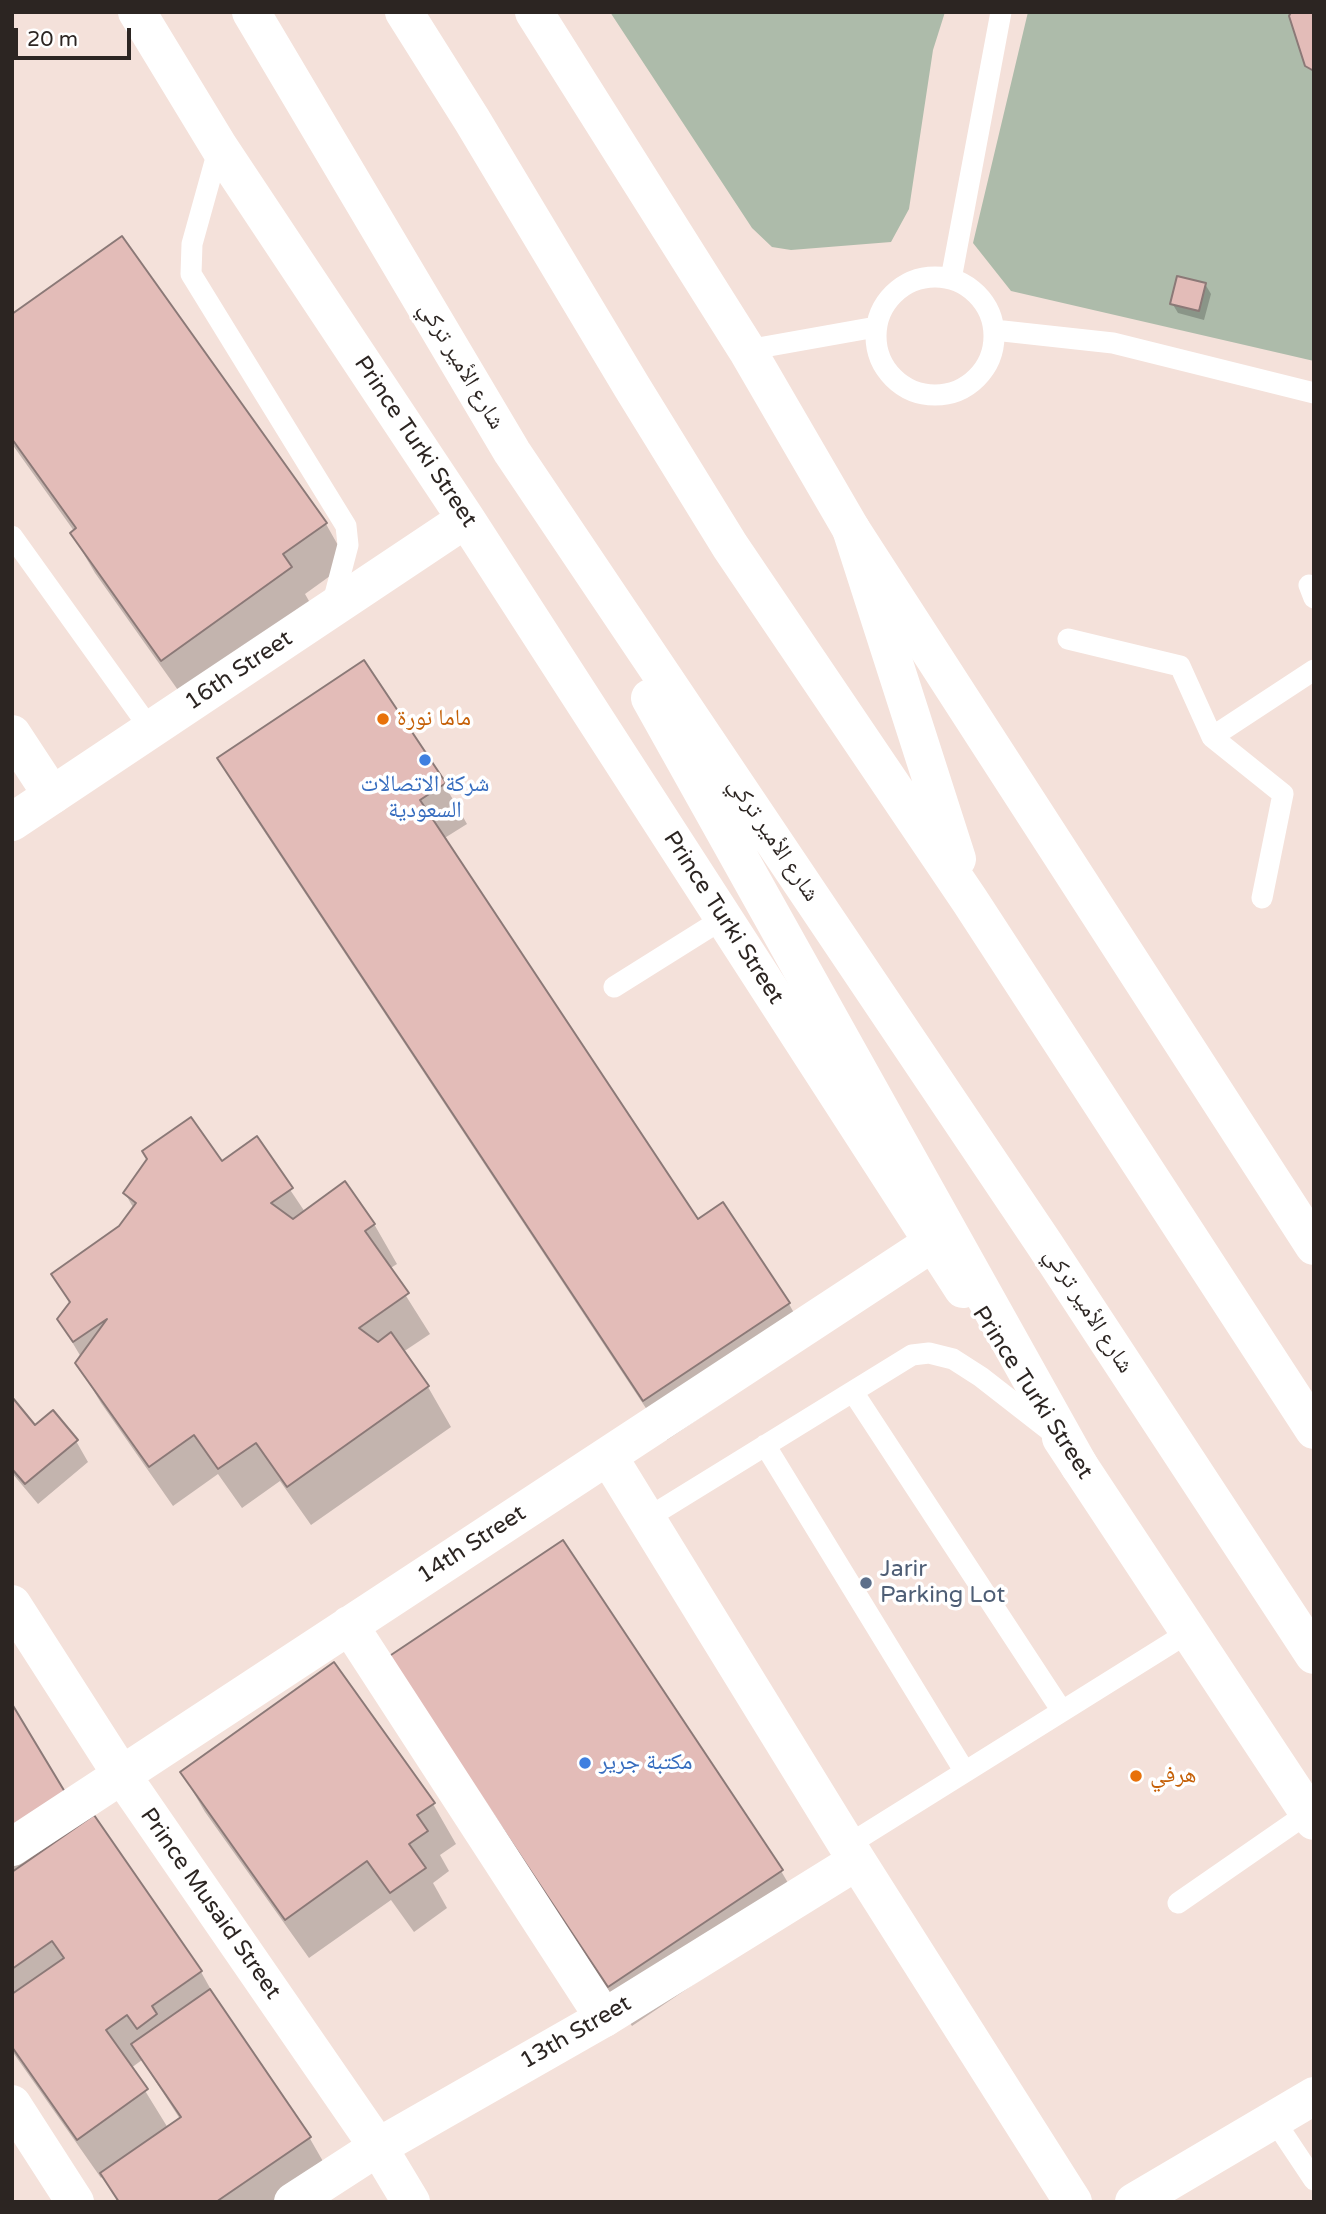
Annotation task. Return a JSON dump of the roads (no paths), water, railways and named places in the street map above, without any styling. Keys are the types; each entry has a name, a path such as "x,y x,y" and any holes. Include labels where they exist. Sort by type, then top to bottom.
{"street":[{"name":"Prince Turki Street","path":"136,12 219,148 466,519 932,1243 1311,1817"},
{"name":"شارع الأمير تركي","path":"251,12 512,452 1045,1245 1314,1655"},
{"path":"404,12 730,546 970,901 1314,1430"},
{"path":"534,12 747,350 851,529 1314,1246"},
{"path":"512,452 1071,1453"},
{"name":"16th Street","path":"12,822 466,519"},
{"path":"851,529 970,901"},
{"path":"12,733 52,795"},
{"name":"14th Street","path":"12,1847 932,1243"},
{"path":"608,1456 852,1853 1073,2202"},
{"name":"Prince Musaid Street","path":"12,1604 121,1774 378,2147 411,2202"},
{"path":"349,1625 604,2018"},
{"name":"13th Street","path":"293,2202 378,2147 604,2018 852,1853"},
{"path":"1134,2202 1314,2096"},
{"path":"12,2104 75,2202"}],"lane":[{"path":"951,279 1001,12"},
{"path":"219,148 192,244 191,274 346,526 348,545 331,609"},
{"path":"932,277 951,279 969,286 982,299 992,316 992,355 982,373 967,387 949,394 929,396 910,391 894,380 883,364 877,346 876,327 883,308 895,292 912,282 932,277"},
{"path":"747,350 876,327"},
{"path":"994,330 1113,343 1314,393"},
{"path":"12,536 151,730"},
{"path":"1068,639 1180,666 1212,737 1283,794 1262,898"},
{"path":"1212,737 1314,670"},
{"path":"614,987 724,918"},
{"path":"646,1519 912,1355 929,1353 953,1359 981,1377 1071,1453"},
{"path":"853,1392 1062,1711"},
{"path":"765,1445 965,1772"},
{"path":"852,1853 965,1772 1189,1632"},
{"path":"1178,1903 1311,1817"},
{"path":"1274,2120 1311,2171"}],"place":[{"name":"ماما نورة","path":"383,719"},
{"name":"شركة الاتصالات السعودية","path":"425,760"},
{"name":"Jarir Parking Lot","path":"866,1583"},
{"name":"مكتبة جرير","path":"585,1763"},
{"name":"هرفي","path":"1136,1776"}]}
